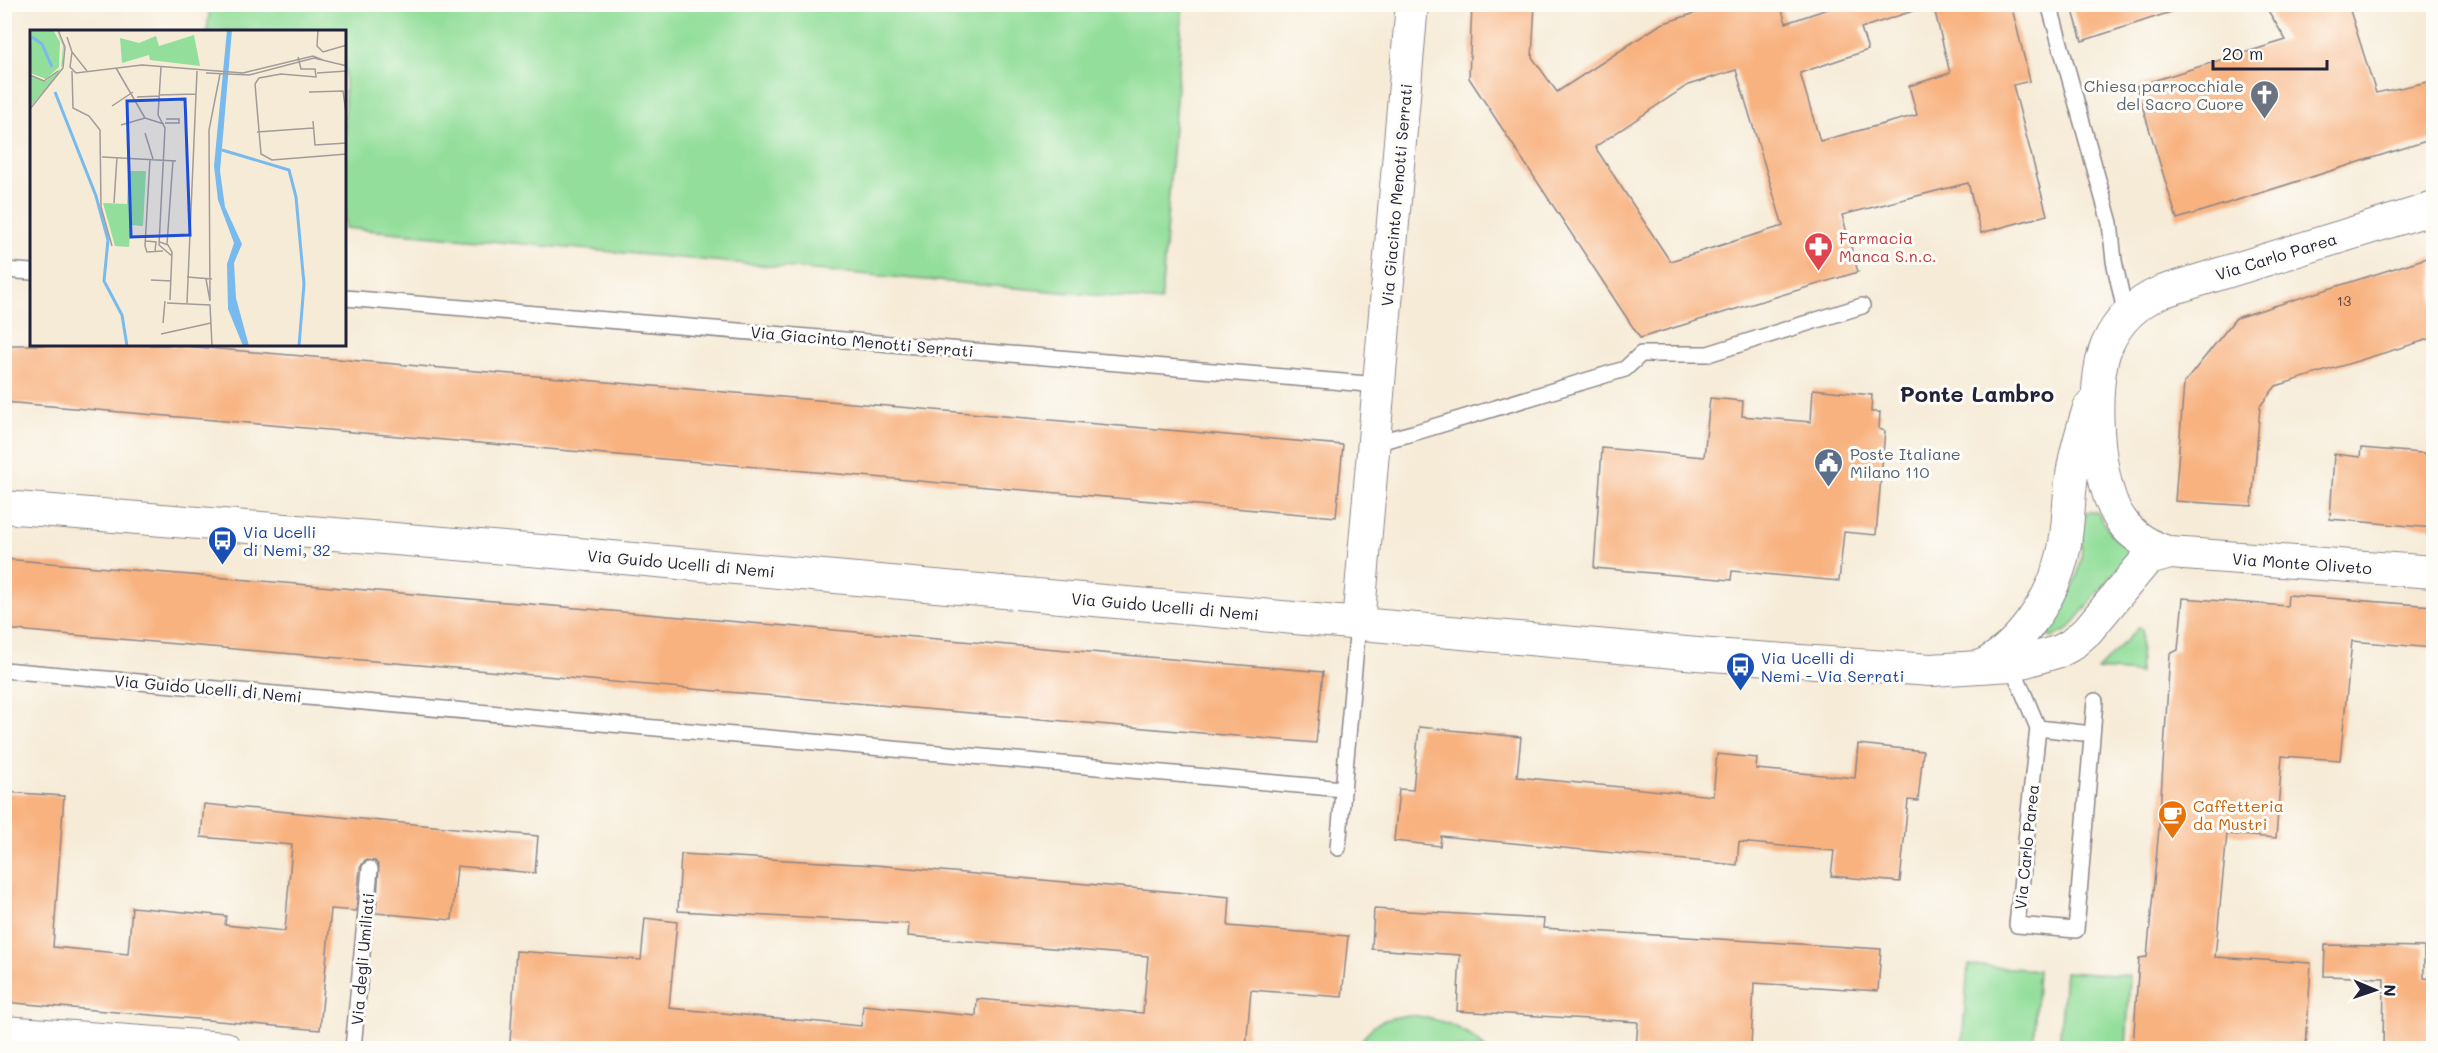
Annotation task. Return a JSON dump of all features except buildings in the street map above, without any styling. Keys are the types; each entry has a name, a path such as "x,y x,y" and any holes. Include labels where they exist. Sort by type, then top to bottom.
{"street":[{"name":"Via Giacinto Menotti Serrati","path":"1358,624 1412,4"},
{"name":"Via Carlo Parea","path":"2170,554 2132,532 2115,510 2105,479 2099,440 2098,375 2107,345 2126,316 2137,304 2161,292 2433,208"},
{"path":"2009,657 2051,587 2059,567 2067,531 2072,474 2098,375"},
{"name":"Via Guido Ucelli di Nemi","path":"4,507 567,553 1698,654 1890,668 1977,668 2009,657 2049,656 2071,645 2087,631 2143,564 2149,559 2170,554"},
{"name":"Via Monte Oliveto","path":"2170,554 2433,572"},
{"path":"4,1032 225,1048"}],"lane":[{"path":"2049,4 2110,223 2114,261 2126,316"},
{"path":"4,270 30,272"},
{"name":"Via Giacinto Menotti Serrati","path":"346,298 1379,385"},
{"path":"1374,443 1625,369 1641,354 1708,354 1862,306"},
{"path":"1338,848 1358,624"},
{"name":"Via Carlo Parea","path":"2009,657 2038,729 2017,925 2076,930 2095,701"},
{"name":"Via Guido Ucelli di Nemi","path":"4,670 1343,789"},
{"path":"2038,729 2092,734"},
{"name":"Via degli Umiliati","path":"353,1048 370,868"}],"green space":[{"path":"196,5 1183,5 1161,301 346,228 346,30 207,30 210,7"},
{"path":"2087,512 2097,512 2111,534 2132,551 2133,555 2114,573 2068,630 2051,638 2048,633 2049,629 2069,596 2079,569 2082,553 2082,528"},
{"path":"2139,627 2142,630 2139,673 2097,670"},
{"path":"1968,965 2038,970 2033,1048 1962,1048"},
{"path":"2065,972 2130,976 2126,1048 2059,1048"},
{"path":"1410,1015 1431,1019 1460,1029 1485,1048 1358,1048 1367,1032 1378,1023"}],"place":[{"name":"Chiesa parrocchiale del Sacro Cuore","path":"2265,120"},
{"name":"Farmacia Manca S.n.c.","path":"1818,272"},
{"name":"Poste Italiane Milano 110","path":"1829,488"},
{"name":"Via Ucelli di Nemi, 32","path":"222,566"},
{"name":"Via Ucelli di Nemi - Via Serrati","path":"1740,692"},
{"name":"Caffetteria da Mustri","path":"2172,840"}],"district":[{"name":"Ponte Lambro","path":"1977,393"}]}
